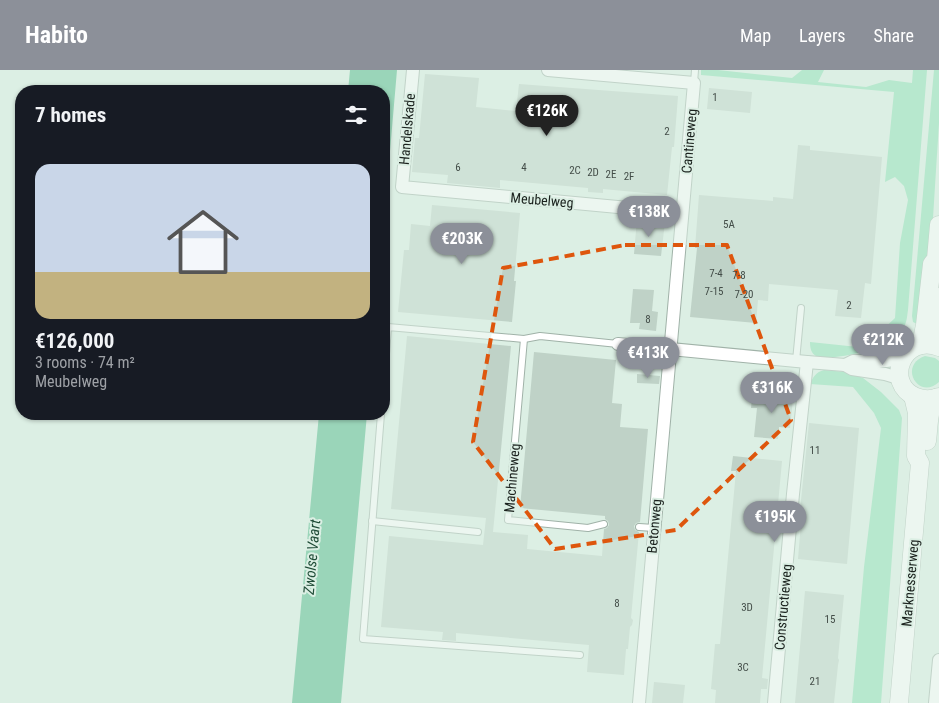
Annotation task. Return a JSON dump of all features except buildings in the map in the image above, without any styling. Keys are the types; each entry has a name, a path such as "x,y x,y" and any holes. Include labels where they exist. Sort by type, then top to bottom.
{"main road":[{"path":"920,345 925,326 932,264 938,261 939,225"},
{"path":"938,397 924,399 907,392 900,380 899,369 902,359 910,350 920,345 930,344 939,346 939,297"},
{"name":"Marknesserweg","path":"900,703 920,463 916,456 918,413 913,396"},
{"name":"Marknesserweg","path":"920,463 925,457 932,404 938,397"}],"street":[{"name":"Handelskade","path":"402,187 413,70"},
{"path":"548,70 694,76"},
{"name":"Cantineweg","path":"670,349 694,76"},
{"name":"Meubelweg","path":"402,187 682,213"},
{"path":"618,344 846,365 852,369 885,374 900,380"},
{"name":"Betonweg","path":"639,703 670,349"},
{"path":"846,365 853,361 902,359"},
{"name":"Constructieweg","path":"774,703 793,494 801,361"},
{"path":"935,703 939,660"}],"lane":[{"path":"801,308 801,361"},
{"path":"390,327 524,339 540,336 618,344"},
{"name":"Machineweg","path":"524,339 508,520 588,528 604,524"},
{"path":"380,420 363,639 580,656"},
{"path":"372,521 478,532"},
{"path":"639,527 654,528"}],"highlighted area":[{"path":"625,245 727,245 791,420 676,530 555,549 473,442 503,268"}],"shaded area":[{"path":"701,70 792,78 802,70 824,70 818,82 866,87 889,80 912,83 913,70 927,70 907,319 899,333 893,338 876,348 839,357 816,356 810,346 810,342 858,347 877,335 895,318 900,243 908,200 904,186 895,177 885,182 894,92 701,75"},
{"path":"934,70 939,70 939,123 931,249 917,324 913,322 912,316"},
{"path":"925,356 939,361 939,382 931,387 924,387 918,384 914,380 912,373 917,360"},
{"path":"824,370 846,372 863,378 899,410 902,418 881,703 852,703 864,567 881,428 874,413 853,387 810,384 815,375"}],"water":[{"path":"350,70 397,70 390,151 390,85 349,85"},
{"name":"Zwolse Vaart","path":"318,420 366,420 341,703 292,703"}]}
